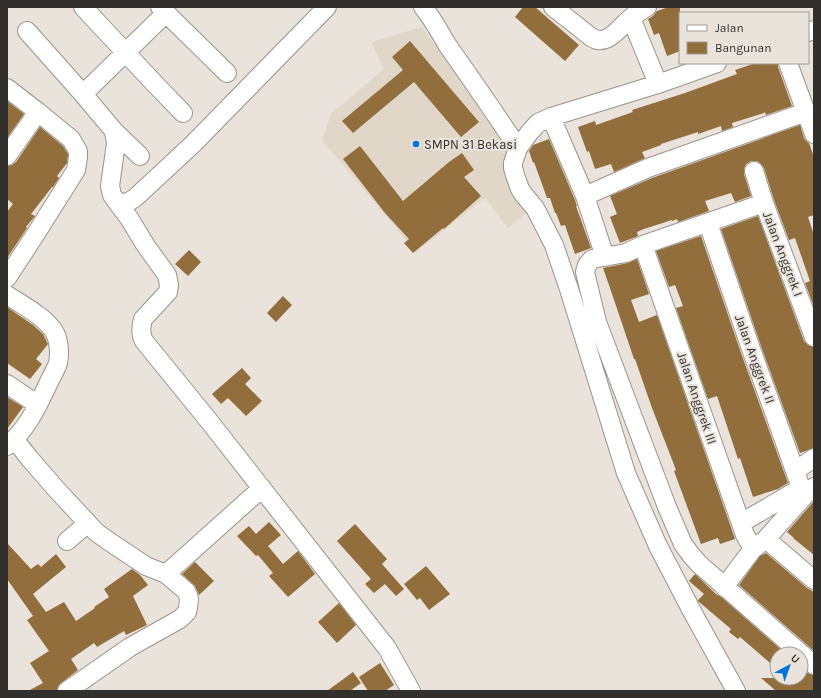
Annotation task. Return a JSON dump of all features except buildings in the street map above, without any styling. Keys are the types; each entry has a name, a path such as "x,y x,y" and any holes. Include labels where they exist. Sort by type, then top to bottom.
{"street":[{"path":"83,7 183,113"},
{"path":"118,205 130,201 136,197 193,144 328,7"},
{"path":"423,7 518,148"},
{"path":"553,7 591,38 599,41 611,36 631,18 647,7"},
{"path":"83,94 126,53 163,10 227,73"},
{"path":"631,18 658,84"},
{"path":"27,32 114,131 140,156"},
{"path":"714,64 658,84 551,117 538,123 529,132 518,148 513,163 513,168 520,189 535,208 554,245 626,473 658,546 736,691"},
{"path":"788,64 814,134"},
{"path":"7,88 71,139 78,151 78,163 76,170 7,278"},
{"path":"7,156 38,112"},
{"path":"585,196 648,168 806,112"},
{"path":"551,117 585,196 605,257"},
{"path":"114,131 116,144 110,186 112,194 118,205 129,218 146,246 167,275 169,282 168,292 143,318 142,336 144,341 262,488 387,648 411,691"},
{"name":"Jalan Anggrek I","path":"754,171 764,203 814,337"},
{"path":"764,203 644,245 626,253 592,259 588,262 585,272 597,322 666,507 683,544 699,564 814,665"},
{"name":"Jalan Anggrek II","path":"708,223 751,349 776,414 807,487"},
{"name":"Jalan Anggrek III","path":"644,245 745,535 760,544"},
{"path":"7,294 40,316 53,330 57,338 59,351 58,363 32,418 11,443 30,459 88,523 107,540 146,566 166,574 182,587 190,599 188,608 183,616 130,647 67,691"},
{"path":"7,384 38,405"},
{"path":"724,587 807,487 814,458"},
{"path":"741,523 807,487"},
{"path":"166,574 262,488"},
{"path":"68,541 88,523"},
{"path":"760,544 814,580"}],"shaded area":[{"name":"SMPN 31 Bekasi","path":"422,27 509,148 529,211 508,228 485,198 416,252 322,140 331,114 384,69 371,42"}],"place":[{"name":"SMPN 31 Bekasi","path":"416,144"}]}
